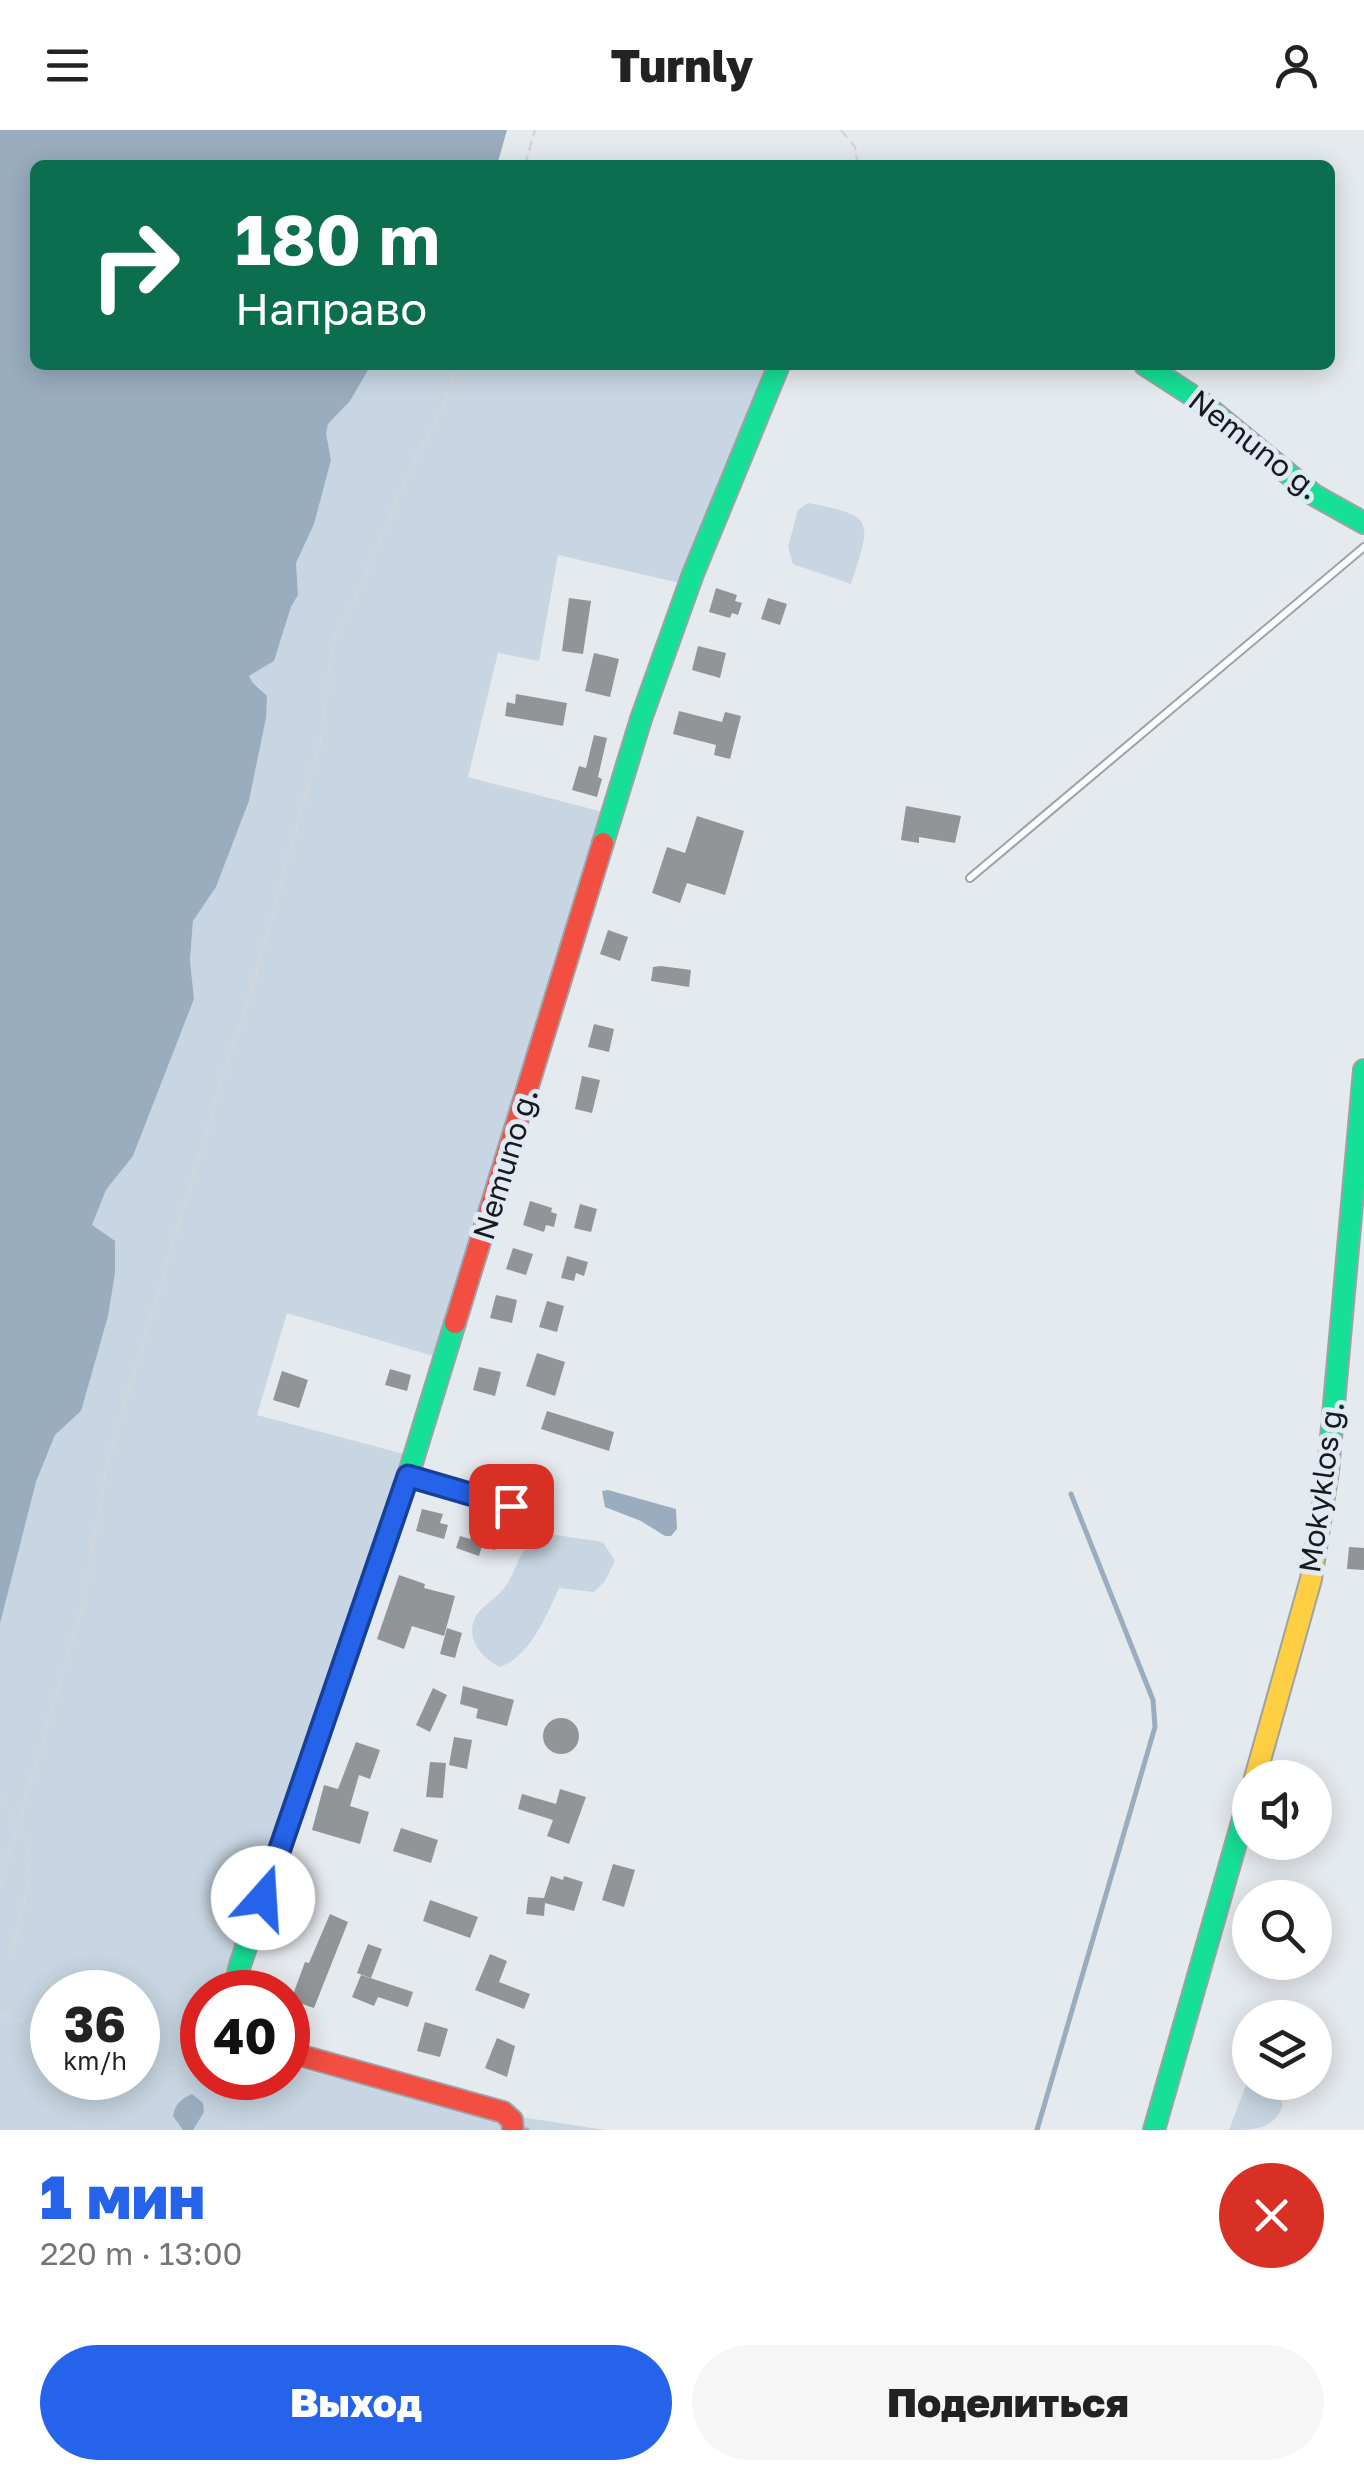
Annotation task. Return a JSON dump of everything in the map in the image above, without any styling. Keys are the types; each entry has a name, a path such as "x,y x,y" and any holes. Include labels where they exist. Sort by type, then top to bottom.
{"street":[{"name":"Nemuno g.","path":"239,1970 408,1476 641,719 693,574 777,370"},
{"name":"Nemuno g.","path":"1153,370 1199,400 1314,494 1364,523"},
{"name":"Mokyklos g.","path":"1259,1760 1320,1532 1364,1070"},
{"path":"1154,2130 1232,1857"},
{"path":"310,2058 503,2112 512,2120 514,2130"}],"lane":[{"path":"970,878 1364,547"},
{"path":"408,1476 511,1506"}],"path":[{"path":"526,160 534,130"},
{"path":"843,131 854,147 857,160"},
{"path":"0,1886 86,1593 106,1467 256,978 321,738 334,638 442,408 455,370"},
{"path":"0,1798 21,1823 29,1860 24,1904 10,1958"},
{"path":"0,2013 30,2024"}],"shaded area":[{"path":"0,130 507,130 498,160 30,160 30,370 368,370 350,401 328,424 331,460 314,524 296,563 298,595 274,661 249,676 267,696 249,801 216,887 193,921 190,960 194,999 133,1156 106,1190 92,1225 115,1241 108,1316 81,1411 55,1435 36,1482 0,1624"},
{"path":"368,370 767,370 680,583 558,555 539,661 498,653 468,777 603,812 437,1357 287,1313 257,1415 408,1455 233,1970 180,1970 180,2100 310,2100 310,2071 460,2108 502,2123 502,2130 0,2130 0,1624 36,1482 55,1435 81,1411 92,1225 106,1190 133,1156 194,999 190,960 193,921 216,887 249,801 266,718 261,689 249,676 274,661 298,595 296,563 331,460 325,434 328,424 350,401"},
{"path":"808,503 847,512 863,525 862,547 851,584 793,564 788,547 798,510"},
{"path":"602,1491 676,1509 677,1529 671,1536 665,1536 641,1521 605,1507"},
{"path":"549,1534 603,1542 615,1561 594,1592 559,1588 528,1645 500,1667 477,1646 473,1624 479,1612 505,1587 524,1551"},
{"path":"1240,2100 1281,2100 1283,2105 1269,2124 1229,2130"},
{"path":"179,2102 203,2103 204,2112 193,2130 183,2130 173,2116"},
{"path":"521,2117 605,2130 523,2130"}],"building":[{"path":"716,588 737,595 735,601 742,603 738,615 732,613 730,618 709,612"},
{"path":"569,598 591,601 583,654 562,651"},
{"path":"768,598 787,604 780,625 761,619"},
{"path":"698,646 726,653 720,678 692,670"},
{"path":"594,653 619,659 610,697 585,691"},
{"path":"516,694 567,703 563,726 505,716 507,702 515,704"},
{"path":"679,711 722,722 725,712 741,716 730,759 714,755 716,745 673,734"},
{"path":"594,735 607,738 597,797 572,790 579,766 586,768"},
{"path":"906,806 961,816 955,843 919,837 919,843 901,840"},
{"path":"697,816 744,831 725,895 687,883 680,903 652,893 667,847 685,853"},
{"path":"608,930 628,937 620,961 600,954"},
{"path":"653,967 691,970 689,987 651,981"},
{"path":"594,1024 614,1029 609,1052 588,1047"},
{"path":"582,1076 600,1080 592,1113 575,1109"},
{"path":"530,1201 552,1208 551,1212 557,1214 554,1227 546,1225 544,1232 523,1225"},
{"path":"580,1204 597,1209 591,1232 574,1228"},
{"path":"513,1248 533,1254 526,1275 506,1269"},
{"path":"567,1256 588,1262 584,1276 576,1273 574,1281 561,1278"},
{"path":"496,1295 517,1300 512,1323 490,1318"},
{"path":"547,1301 564,1306 557,1332 539,1327"},
{"path":"537,1353 565,1362 555,1396 526,1386"},
{"path":"479,1367 501,1372 495,1396 473,1390"},
{"path":"390,1369 411,1375 407,1391 385,1385"},
{"path":"282,1371 308,1380 299,1408 273,1400"},
{"path":"547,1411 614,1432 609,1451 541,1429"},
{"path":"492,1467 515,1472 509,1499 487,1491"},
{"path":"422,1509 443,1514 440,1523 448,1525 444,1539 416,1531"},
{"path":"473,1529 499,1538 495,1550 482,1546 479,1556 456,1548 460,1536 470,1539"},
{"path":"1349,1547 1364,1548 1364,1570 1347,1569"},
{"path":"399,1575 425,1584 424,1588 455,1596 444,1636 412,1626 404,1649 377,1639"},
{"path":"447,1628 462,1633 455,1658 440,1654"},
{"path":"463,1686 514,1700 507,1726 476,1718 478,1709 460,1704"},
{"path":"433,1688 447,1695 430,1732 416,1725"},
{"path":"561,1718 573,1724 579,1736 573,1748 561,1754 549,1748 543,1736 549,1724"},
{"path":"454,1737 472,1740 467,1769 449,1765"},
{"path":"356,1742 380,1750 370,1779 359,1775 350,1806 369,1812 360,1844 312,1830 324,1785 338,1789"},
{"path":"430,1762 446,1763 443,1798 426,1797"},
{"path":"560,1789 586,1797 569,1844 547,1836 553,1820 518,1809 522,1794 556,1804"},
{"path":"401,1828 438,1840 431,1863 393,1851"},
{"path":"613,1864 635,1870 624,1907 602,1900"},
{"path":"551,1876 583,1882 574,1911 545,1903 544,1916 526,1914 528,1897 544,1898"},
{"path":"430,1900 478,1917 470,1938 423,1921"},
{"path":"330,1914 348,1922 314,2008 310,2007 310,1970 302,1970 305,1962 309,1963"},
{"path":"368,1944 382,1949 371,1978 357,1973"},
{"path":"490,1954 507,1961 499,1982 530,1994 524,2009 475,1990"},
{"path":"361,1975 413,1992 408,2007 378,1997 374,2006 352,1997"},
{"path":"425,2022 448,2029 440,2057 417,2051"},
{"path":"497,2038 515,2046 507,2077 485,2068"}],"waterway":[{"path":"1037,2130 1155,1727 1153,1700 1071,1494"}],"traffic: fast":[{"path":"603,843 641,719 693,574 777,370"},
{"path":"1153,370 1199,400 1314,495 1364,523"},
{"path":"1328,1471 1364,1070"},
{"path":"239,1970 408,1476 455,1323"},
{"path":"1154,2130 1232,1857"}],"traffic: slow":[{"path":"1260,1760 1311,1579 1328,1471"}],"traffic: jam":[{"path":"455,1323 603,843"},
{"path":"310,2058 503,2112 512,2120 513,2130"}],"route":[{"path":"263,1898 408,1476 511,1506"}]}
